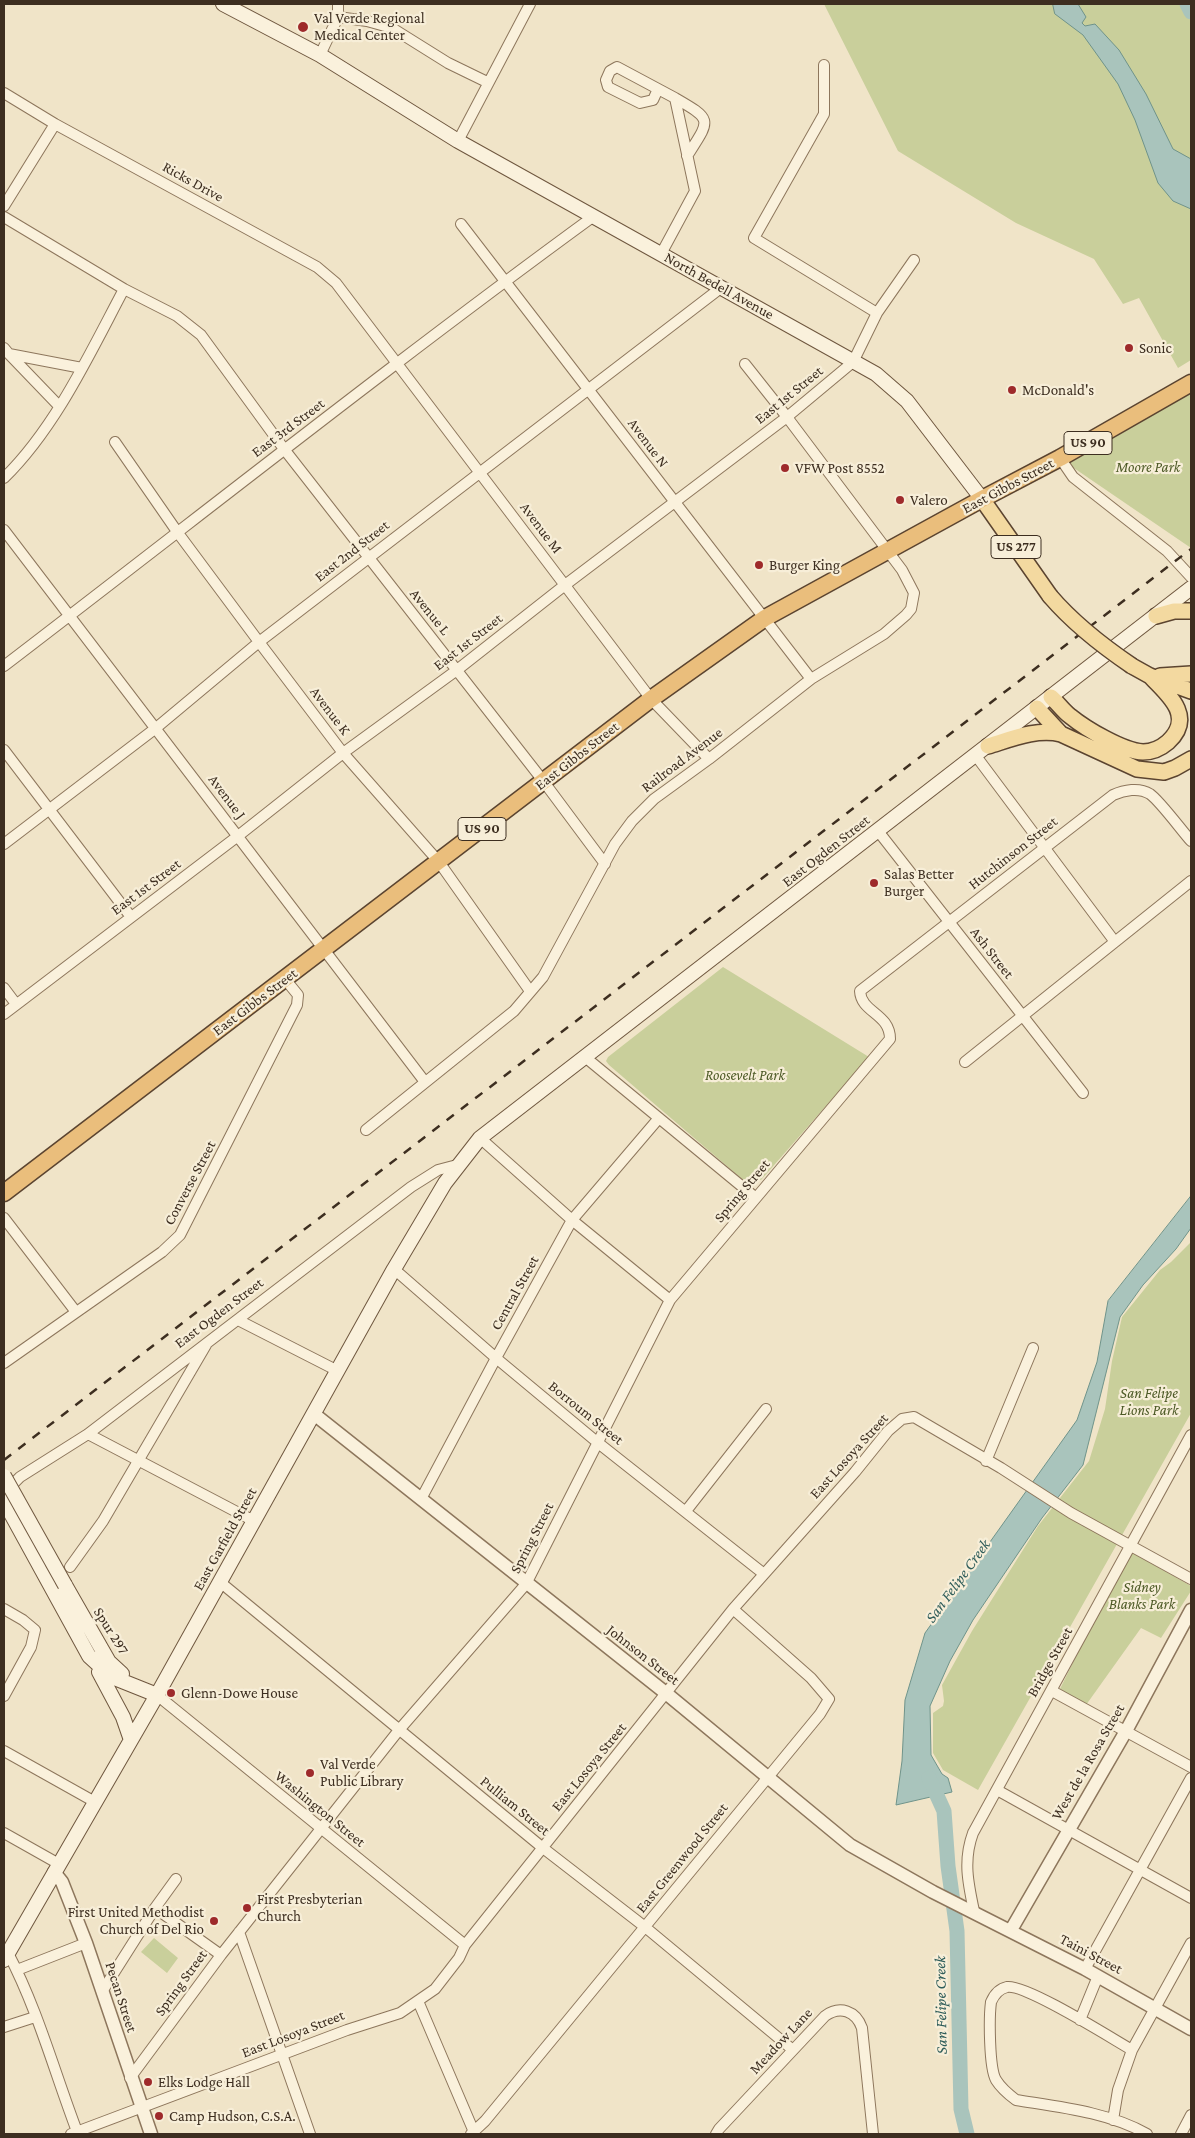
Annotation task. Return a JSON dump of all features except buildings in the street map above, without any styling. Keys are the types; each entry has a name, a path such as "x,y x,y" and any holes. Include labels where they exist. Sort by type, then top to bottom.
{"highway":[{"name":"East Gibbs Street","path":"4,1194 651,699 764,618 1060,458 1191,383"}],"main road":[{"name":"North Bedell Avenue","path":"222,4 320,56 458,140 876,374 907,401 982,499 1050,596 1068,616 1098,643 1150,676"},
{"name":"East Ogden Street","path":"480,1138 1191,588"},
{"path":"1156,616 1174,611 1191,611"},
{"path":"1150,676 1191,674"},
{"path":"1051,697 1070,716 1091,730 1126,748 1142,752 1152,751 1164,745 1180,727 1179,713 1173,700 1150,676"},
{"name":"US 277","path":"1150,676 1191,691"},
{"path":"1037,708 1061,734"},
{"path":"982,751 1035,733 1052,732 1061,734 1138,769 1164,772 1191,759"},
{"name":"East Garfield Street","path":"6,1956 157,1695 394,1269 457,1165 480,1138"},
{"name":"Spur 297","path":"4,1476 109,1662 125,1677 157,1695"},
{"name":"Spur 297","path":"4,1501 89,1656 112,1677 157,1695"},
{"path":"89,1656 106,1682 123,1717 131,1740"}],"street":[{"path":"320,56 338,17 338,4"},
{"path":"458,140 530,4"},
{"path":"338,17 367,21 392,28 448,62 488,82"},
{"path":"824,66 824,114 754,238 877,313"},
{"path":"658,88 653,100 640,103 608,87 606,80 610,71 618,67 658,88 702,114 705,122 703,132 687,156"},
{"name":"Ricks Drive","path":"4,93 55,124 317,267 336,283 356,309"},
{"path":"662,254 695,192 675,98"},
{"path":"4,206 55,124"},
{"name":"East 3rd Street","path":"4,666 284,449 594,216"},
{"name":"Avenue L","path":"4,217 124,289 177,316 201,335 367,558 457,670 606,864"},
{"name":"Avenue N","path":"461,224 811,680"},
{"name":"East 1st Street","path":"4,1014 238,836 343,753 457,670 565,585 787,417 853,362 877,313 914,260"},
{"name":"East 2nd Street","path":"4,844 156,728 258,642 722,287"},
{"path":"4,478 34,444 59,406 82,368 124,289"},
{"name":"Avenue M","path":"356,309 651,699 709,759"},
{"path":"7,351 82,368"},
{"path":"7,351 59,406"},
{"path":"745,364 887,551"},
{"name":"Avenue K","path":"115,442 178,533 258,642 343,753 439,862 530,991"},
{"path":"1060,458 1073,477 1167,551 1191,577"},
{"name":"Avenue J","path":"4,530 425,1082"},
{"name":"Railroad Avenue","path":"366,1130 514,1011 543,977 606,864 614,844 632,821 654,799 811,680 884,634 911,609 914,593 902,570 887,551"},
{"path":"4,750 131,917"},
{"path":"982,751 1044,848 1115,942"},
{"name":"Hutchinson Street","path":"860,991 1113,795 1124,790 1136,790 1150,794 1191,841"},
{"name":"Ash Street","path":"878,831 1083,1093"},
{"path":"965,1062 1191,881"},
{"name":"Converse Street","path":"4,1363 169,1246 180,1235 189,1221 297,1005 298,995 286,979"},
{"path":"4,988 16,1004"},
{"name":"Spring Street","path":"130,2078 220,1955 399,1730 526,1584 670,1300 890,1039 890,1030 887,1024 863,1002 860,991"},
{"path":"585,1057 756,1198"},
{"name":"Central Street","path":"421,1499 572,1220 659,1118"},
{"path":"480,1138 572,1220 670,1300"},
{"name":"East Ogden Street","path":"4,1493 20,1477 88,1434 411,1187 438,1170 457,1165"},
{"path":"4,1218 76,1312"},
{"name":"Borroum Street","path":"394,1269 496,1358 597,1442 764,1574"},
{"path":"238,1320 338,1371"},
{"path":"70,1567 103,1521 210,1340"},
{"path":"986,1461 1033,1348"},
{"path":"686,1512 766,1410"},
{"name":"Johnson Street","path":"314,1414 667,1694 850,1845 934,1892 968,1908"},
{"name":"East Losoya Street","path":"75,2134 347,2030 400,2013 435,1989 459,1958 465,1945 733,1609 855,1472 888,1431 902,1419 914,1418 1071,1513 1191,1579"},
{"path":"88,1434 254,1522"},
{"name":"Bridge Street","path":"968,1908 966,1862 968,1847 973,1833 1191,1435"},
{"name":"Pulliam Street","path":"220,1582 543,1848 645,1927 793,2050"},
{"path":"4,1609 23,1620 34,1630 31,1647 4,1696"},
{"name":"East Greenwood Street","path":"472,2133 485,2121 645,1927 820,1714 829,1699 811,1678 733,1609"},
{"name":"West de la Rosa Street","path":"1010,1930 1126,1731 1191,1610"},
{"path":"1052,1691 1191,1767"},
{"name":"Washington Street","path":"157,1695 465,1945"},
{"path":"4,1751 95,1802"},
{"path":"1085,1969 1191,1778"},
{"path":"997,1790 1191,1898"},
{"path":"4,1833 57,1868"},
{"name":"Pecan Street","path":"57,1868 103,1990 130,2078 151,2134"},
{"path":"103,1990 155,1908 176,1879"},
{"path":"155,1908 220,1955"},
{"name":"Taini Street","path":"968,1908 1098,1976 1191,2029"},
{"path":"239,1932 310,2134"},
{"path":"1112,2120 1118,2090 1132,2050 1191,1942"},
{"path":"17,1970 86,1944"},
{"path":"6,1956 17,1970 36,2017 75,2134"},
{"path":"1080,2020 1098,1976"},
{"path":"1132,2050 1037,1996 1016,1987 1000,1990 991,2002 991,2046 995,2079 1005,2091 1016,2100 1112,2120 1134,2127 1147,2134"},
{"path":"418,2001 472,2133"},
{"name":"Meadow Lane","path":"716,2134 793,2050 832,2012 848,2011 854,2015 862,2028 873,2134"},
{"path":"4,2028 36,2017"},
{"path":"1181,2134 1191,2115"}],"green space":[{"path":"824,4 1191,4 1191,360 1178,368 1139,298 1123,304 1094,259 1016,223 898,151"},
{"name":"Moore Park","path":"1191,393 1191,548 1068,464"},
{"name":"Roosevelt Park","path":"723,967 869,1057 761,1180 742,1179 606,1061 608,1057"},
{"name":"San Felipe Lions Park","path":"1191,1242 1191,1413 978,1790 943,1770 933,1753 933,1713 943,1706 942,1685 972,1631 1038,1526 1089,1461 1105,1409 1112,1361 1122,1317 1160,1270"},
{"name":"Sidney Blanks Park","path":"1128,1550 1191,1586 1191,1591 1161,1638 1141,1628 1086,1705 1060,1689"},
{"path":"154,1938 178,1958 167,1973 141,1952"}],"water":[{"path":"1053,4 1078,4 1086,17 1082,23 1085,26 1095,24 1119,50 1146,94 1173,149 1191,159 1191,209 1173,201 1158,183 1135,120 1118,84 1083,35 1055,14"},
{"path":"1191,1196 1191,1228 1176,1249 1143,1285 1120,1317 1083,1465 1042,1518 973,1620 950,1661 930,1706 931,1755 942,1774 948,1778 952,1792 896,1805 902,1761 905,1700 925,1633 1077,1420 1097,1362 1108,1301"}],"waterway":[{"name":"San Felipe Creek","path":"1187,4 1191,12"},
{"name":"San Felipe Creek","path":"929,1778 944,1811 948,1866 957,1931 961,2109 967,2134"}],"railway":[{"path":"4,1460 1191,549"}],"place":[{"name":"Val Verde Regional Medical Center","path":"303,27"},
{"name":"Sonic","path":"1129,348"},
{"name":"McDonald's","path":"1012,390"},
{"name":"VFW Post 8552","path":"785,468"},
{"name":"Valero","path":"900,500"},
{"name":"Burger King","path":"759,565"},
{"name":"Salas Better Burger","path":"874,883"},
{"name":"Glenn-Dowe House","path":"171,1693"},
{"name":"Val Verde Public Library","path":"310,1773"},
{"name":"First Presbyterian Church","path":"247,1908"},
{"name":"First United Methodist Church of Del Rio","path":"214,1921"},
{"name":"Elks Lodge Hall","path":"148,2082"},
{"name":"Camp Hudson, C.S.A.","path":"159,2116"}]}
